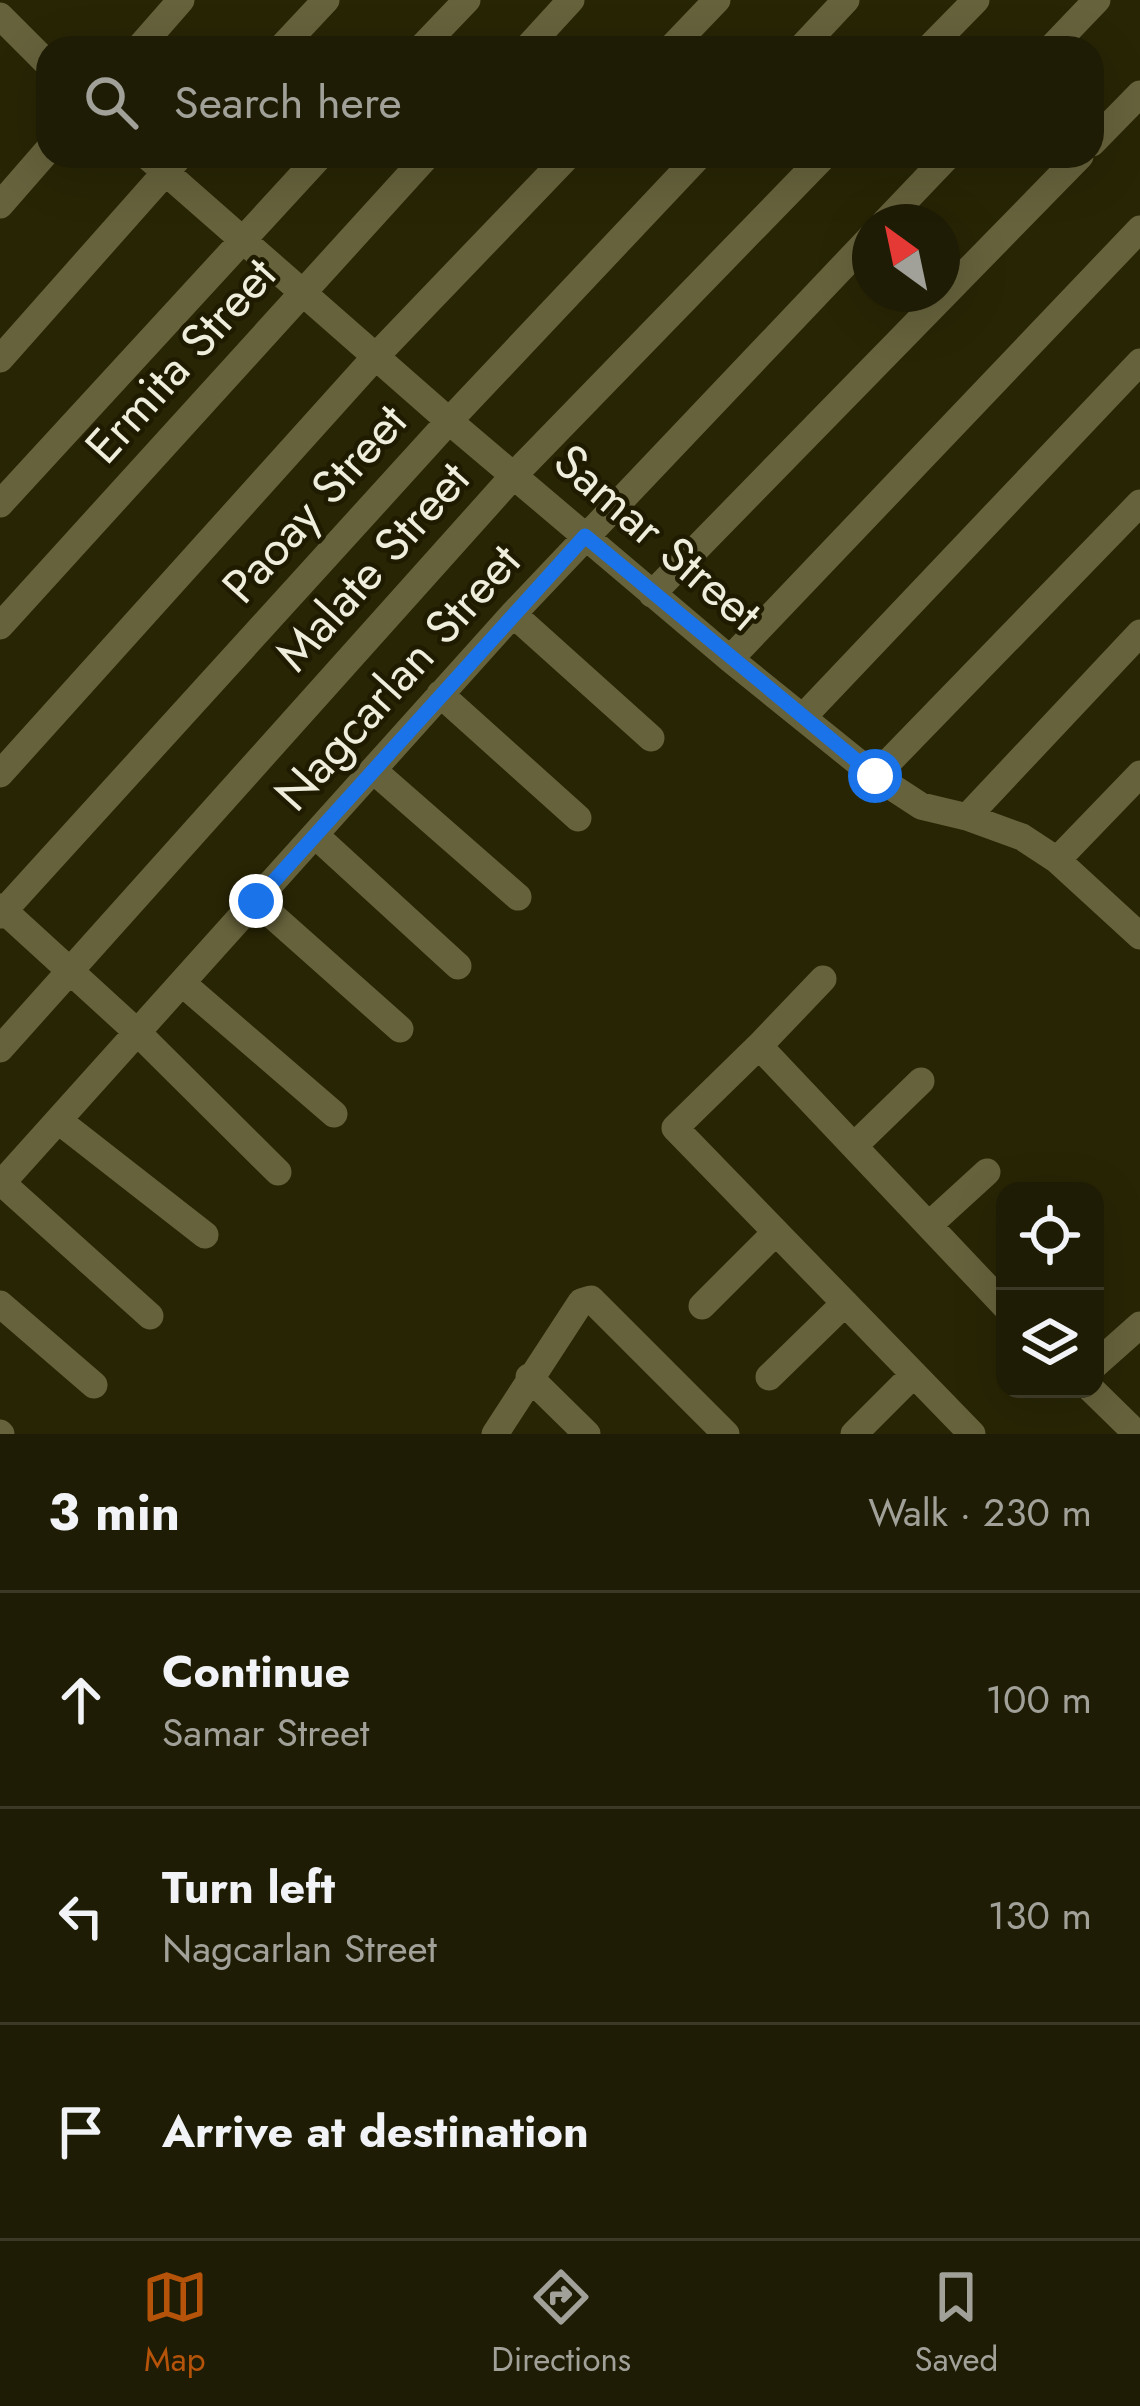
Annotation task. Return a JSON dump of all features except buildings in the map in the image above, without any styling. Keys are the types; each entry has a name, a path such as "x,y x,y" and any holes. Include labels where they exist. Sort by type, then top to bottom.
{"street":[{"path":"150,36 182,0"},
{"path":"292,36 326,0"},
{"path":"433,36 466,0"},
{"path":"538,36 571,0"},
{"path":"682,36 717,0"},
{"path":"812,36 846,0"},
{"path":"941,36 976,0"},
{"path":"1062,36 1096,0"},
{"path":"5,30 36,55"},
{"path":"1104,131 1140,94"},
{"path":"0,205 36,164"},
{"path":"0,359 158,168"},
{"name":"Samar Street","path":"171,168 241,240 449,421 875,776 921,806 1022,837 1134,918"},
{"path":"0,504 309,168"},
{"name":"Ermita Street","path":"0,626 416,168"},
{"path":"0,774 377,356 557,168"},
{"name":"Paoay Street","path":"1,911 688,168"},
{"name":"Malate Street","path":"0,1049 515,474 812,168"},
{"path":"902,204 937,168"},
{"path":"652,594 1067,168"},
{"path":"730,659 1140,229"},
{"name":"Nagcarlan Street","path":"1,1184 513,614 852,257"},
{"path":"804,716 1140,362"},
{"path":"875,776 1140,502"},
{"path":"513,614 652,738"},
{"path":"967,817 1140,633"},
{"path":"440,694 578,818"},
{"path":"374,770 518,897"},
{"path":"1057,860 1140,774"},
{"path":"315,835 458,966"},
{"path":"256,901 400,1029"},
{"path":"1,911 138,1034 278,1172"},
{"path":"823,979 675,1128 972,1434"},
{"path":"182,983 334,1114"},
{"path":"759,1046 996,1297"},
{"path":"854,1146 921,1081"},
{"path":"58,1121 205,1235"},
{"path":"929,1226 987,1172"},
{"path":"1,1184 150,1316"},
{"path":"702,1306 776,1232"},
{"path":"495,1434 581,1303 591,1299 726,1434"},
{"path":"769,1377 845,1303"},
{"path":"0,1304 94,1385"},
{"path":"1104,1357 1140,1325"},
{"path":"854,1434 914,1374"},
{"path":"529,1377 586,1434"},
{"path":"1099,1398 1137,1434"}],"route":[{"path":"256,901 585,536 875,776"}]}
